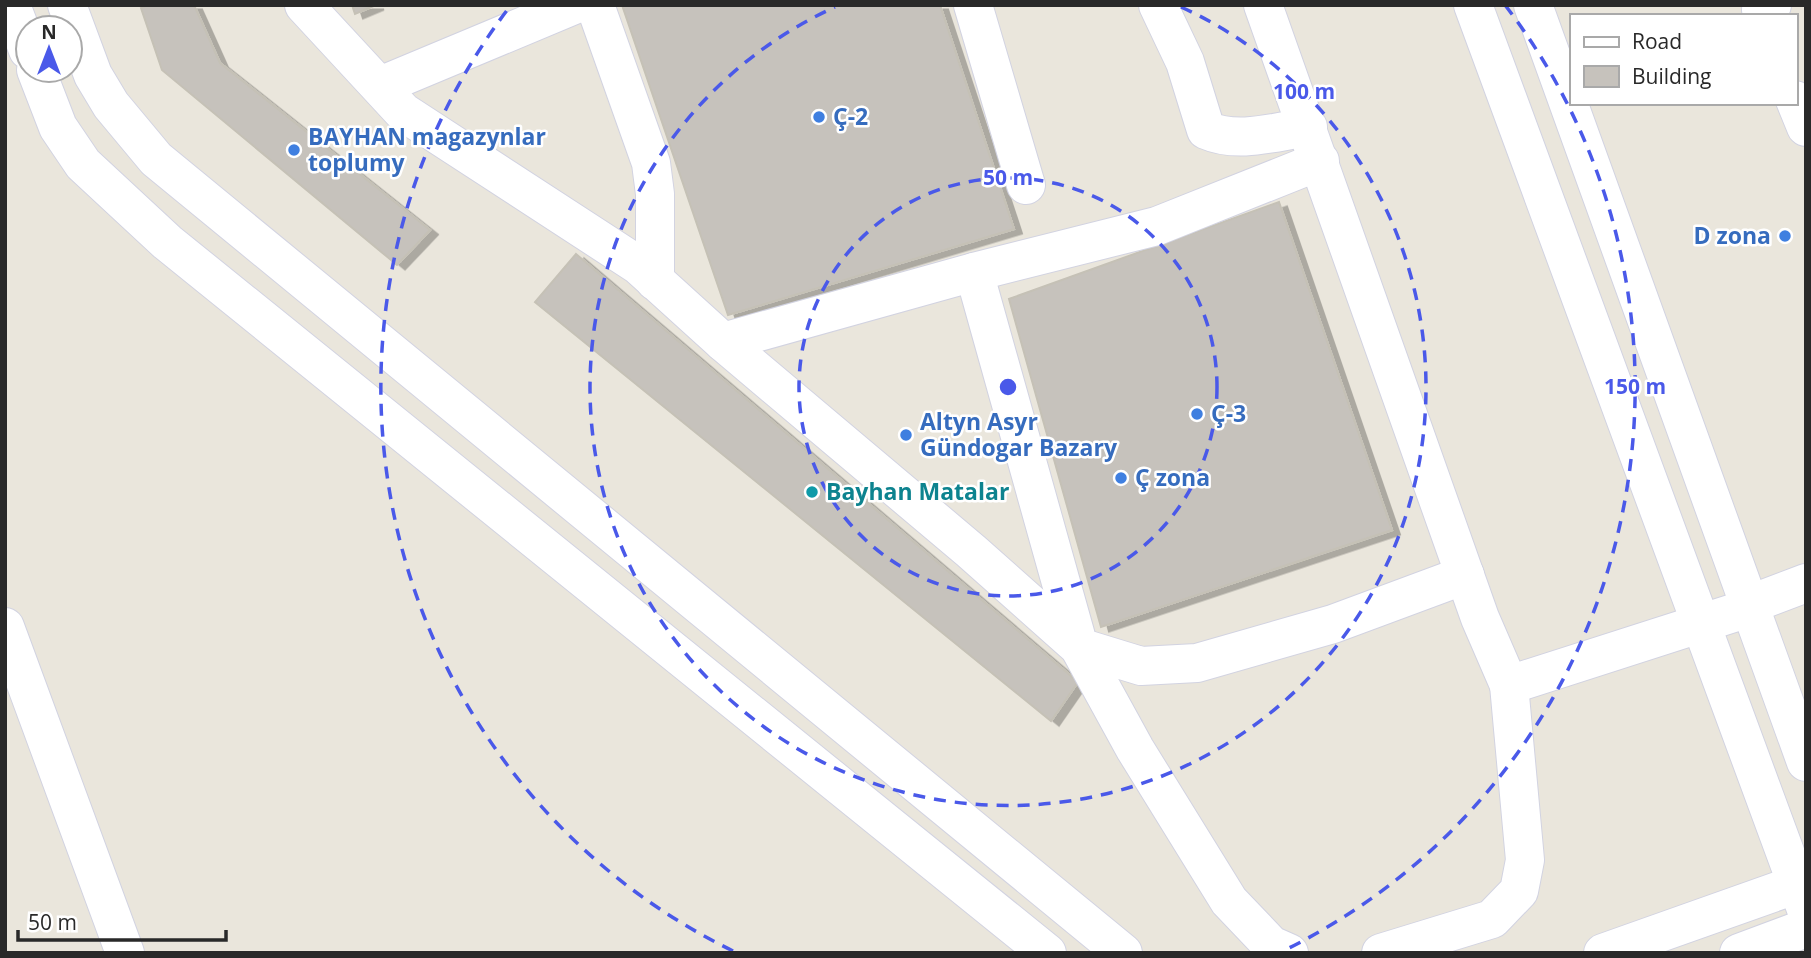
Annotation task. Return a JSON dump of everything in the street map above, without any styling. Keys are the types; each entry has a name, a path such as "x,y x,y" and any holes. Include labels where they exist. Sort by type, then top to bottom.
{"street":[{"path":"67,5 93,75 111,105 156,159 1123,953"},
{"path":"304,5 403,112 638,265 723,342 971,551 1079,647 1141,666 1197,663 1333,624 1465,575"},
{"path":"380,86 573,5"},
{"path":"595,5 651,163 655,194 655,281"},
{"path":"973,5 1026,185"},
{"path":"1158,5 1185,62 1206,130 1220,136 1314,144"},
{"path":"1263,5 1480,618 1509,685 1525,860 1518,891 1492,919 1381,953"},
{"path":"1473,5 1701,624 1803,892 1603,953"},
{"path":"1533,5 1806,762"},
{"path":"41,84 58,127 83,164 167,242 1047,953"},
{"path":"1797,105 1806,127"},
{"path":"723,342 974,272 1157,226 1314,144"},
{"path":"974,272 1079,647 1135,749 1229,901 1271,945 1289,953"},
{"path":"1509,685 1701,624 1806,583"},
{"path":"5,627 125,953"},
{"path":"1739,953 1806,929"}],"building":[{"name":"BAYHAN magazynlar toplumy","path":"148,5 194,5 220,63 430,230 397,265 162,70 141,8"},
{"path":"352,5 376,5 355,14"},
{"name":"Ç-2","path":"622,5 940,5 1014,229 728,315"},
{"name":"Ç-3","path":"1279,202 1392,530 1101,627 1009,299"},
{"name":"Bayhan Matalar","path":"576,254 1078,682 1051,721 535,302"}],"place":[{"name":"Ç-2","path":"819,117"},
{"name":"BAYHAN magazynlar toplumy","path":"294,150"},
{"name":"D zona","path":"1785,236"},
{"name":"Ç-3","path":"1197,414"},
{"name":"Altyn Asyr Gündogar Bazary","path":"906,435"},
{"name":"Ç zona","path":"1121,478"},
{"name":"Bayhan Matalar","path":"812,492"}]}
